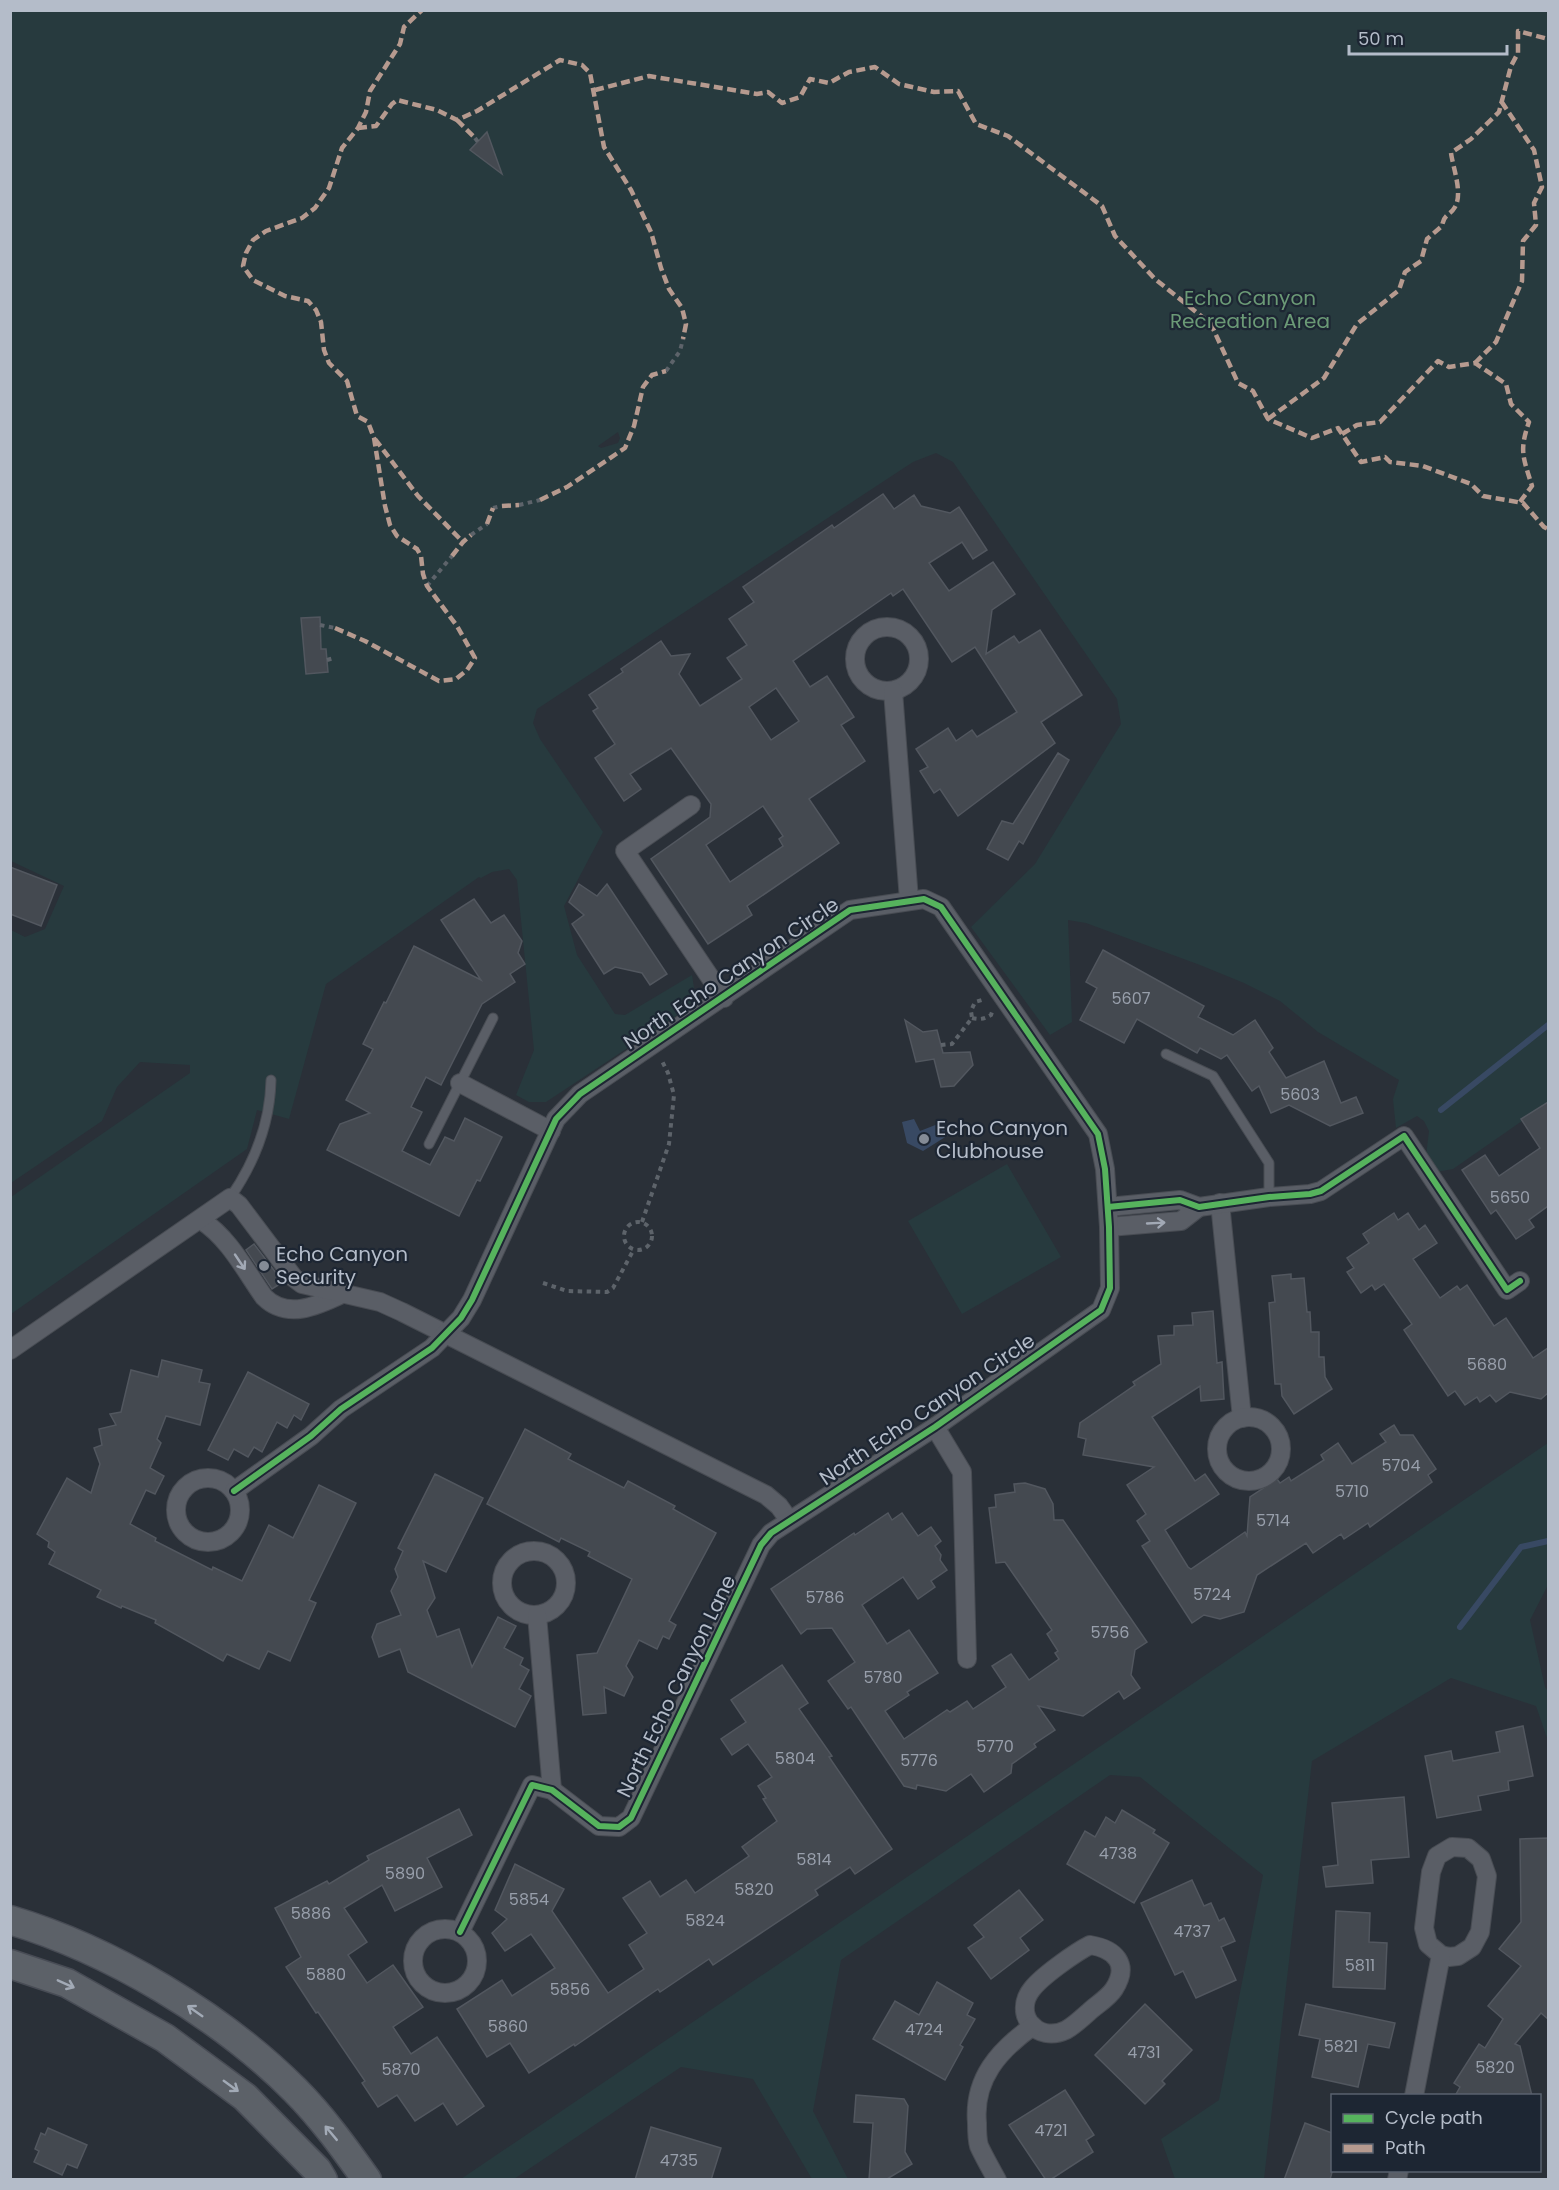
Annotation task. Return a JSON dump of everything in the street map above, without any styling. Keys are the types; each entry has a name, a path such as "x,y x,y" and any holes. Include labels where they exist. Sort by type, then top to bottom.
{"main road":[{"path":"10,1920 50,1932 154,1983 250,2049 296,2091 367,2180"},
{"path":"10,1964 66,1983 165,2038 245,2097 317,2170 323,2180"}],"street":[{"path":"893,691 909,900"},
{"name":"North Echo Canyon Circle","path":"691,805 626,851 724,998"},
{"name":"North Echo Canyon Circle","path":"234,1491 311,1436 341,1409 432,1348 448,1334 472,1300 556,1119 580,1094 850,910 924,899 941,907 1098,1134 1105,1169 1108,1207 1110,1288 1101,1310 935,1427 789,1520"},
{"path":"460,1083 550,1131"},
{"path":"1109,1227 1181,1221 1199,1207 1321,1191 1404,1136 1507,1290 1520,1281"},
{"path":"10,1350 230,1198 239,1205 294,1278 302,1284 380,1302 448,1334 766,1495 779,1506 789,1520"},
{"path":"1108,1207 1180,1200 1199,1207"},
{"path":"1220,1203 1242,1418"},
{"path":"201,1220 214,1228 224,1239 264,1297 282,1310 317,1306 342,1294"},
{"path":"935,1427 962,1472 967,1659"},
{"name":"North Echo Canyon Lane","path":"552,1790 599,1826 619,1827 631,1818 761,1545 771,1533 789,1520"},
{"path":"460,1932 532,1785 552,1790 537,1615"},
{"path":"1452,1847 1468,1848 1481,1859 1487,1876 1480,1932 1472,1947 1458,1956 1441,1955 1428,1944 1424,1928 1431,1872 1437,1856 1452,1847"},
{"path":"1090,1945 1107,1947 1119,1959 1121,1976 1113,1991 1071,2028 1055,2035 1039,2032 1033,2026 1027,2020 1025,2004 1032,1989 1075,1952 1090,1945"},
{"path":"1414,2094 1441,1955"},
{"path":"997,2180 978,2144 975,2108 983,2080 991,2064 1010,2042 1033,2026"}],"lane":[{"path":"429,1144 493,1018"},
{"path":"1166,1054 1213,1076 1269,1163 1269,1197"},
{"path":"230,1198 245,1176 258,1149 270,1110 271,1080"}],"path":[{"path":"666,371 680,351 683,339"},
{"path":"519,505 540,500"},
{"path":"493,508 502,506"},
{"path":"471,535 487,524"},
{"path":"427,586 452,556"},
{"path":"320,625 335,628"},
{"path":"327,660 334,658"},
{"path":"941,1045 952,1044 972,1018 971,1011 975,1002 989,1002 993,1010 991,1015 979,1020 972,1018"},
{"path":"642,1222 669,1144 674,1095 668,1073 652,1046"},
{"path":"642,1222 649,1226 652,1240 642,1250 634,1249 628,1245 625,1232 628,1225 642,1222"},
{"path":"543,1283 567,1291 607,1292 612,1288 634,1249"}],"green space":[{"name":"Echo Canyon Recreation Area","path":"10,11 1548,11 1548,1103 1453,1169 1436,1172 1426,1156 1429,1131 1424,1121 1417,1116 1396,1128 1393,1099 1399,1080 1318,1032 1280,1001 1200,965 1086,923 1068,920 1072,1022 1050,1035 971,927 1035,864 1121,724 1117,699 953,462 936,453 913,462 537,709 533,723 540,739 603,832 564,906 577,955 615,1014 625,1015 692,975 695,994 688,1008 546,1102 529,1102 516,1095 534,1050 517,880 509,869 479,877 326,984 289,1119 257,1110 247,1149 11,1314 11,1197 190,1073 190,1065 140,1062 117,1087 102,1121 11,1183 11,930 25,937 45,929 64,886 11,861","holes":["618,432 620,438 618,443 601,448 598,446"]},
{"path":"1007,1164 1061,1257 962,1314 908,1221"},
{"path":"1548,1443 1548,1585 1530,1620 1545,1687 1548,1691 1548,1741 1536,1706 1451,1678 1312,1761 1264,2179 1175,2179 1161,2139 1219,2100 1263,1875 1140,1777 1110,1775 841,1960 813,2111 848,2179 812,2179 753,2079 681,2067 514,2179 461,2179"}],"water":[{"name":"Echo Canyon Clubhouse","path":"914,1119 920,1131 943,1122 950,1134 923,1151 907,1143 902,1122"}],"building":[{"path":"487,132 502,174 470,150"},
{"path":"883,494 894,509 914,495 921,506 950,513 959,507 987,550 973,559 962,542 929,563 949,591 993,562 1015,594 992,610 986,654 1014,636 1019,643 1040,630 1082,695 1041,722 1055,743 958,816 940,789 934,793 920,771 928,767 916,749 948,728 956,741 972,730 977,737 1017,712 975,647 952,662 903,589 893,596 891,593 793,661 810,687 827,676 854,717 841,725 865,761 809,799 839,843 747,906 752,915 708,944 651,859 710,817 711,804 671,748 630,774 641,789 624,801 595,758 615,744 593,711 598,708 589,695 623,672 621,669 661,641 671,656 690,654 679,674 700,706 742,679 727,658 747,645 729,619 754,602 743,587 832,525 834,528","holes":["776,688 799,721 771,740 749,707","763,806 783,836 779,839 783,846 730,882 706,845"]},
{"path":"320,617 321,649 326,649 328,672 306,674 301,618"},
{"path":"1058,753 1069,760 1023,844 1019,841 1008,860 987,849 1002,821 1013,824"},
{"path":"10,867 57,885 41,926 10,914"},
{"path":"579,884 597,896 607,884 667,974 650,985 642,973 615,967 604,974 572,924 584,915 569,902"},
{"path":"474,899 491,923 504,915 522,941 518,953 525,964 510,974 515,982 482,1004 441,1085 426,1077 411,1107 422,1112 402,1151 430,1165 445,1137 454,1141 465,1118 502,1137 459,1216 327,1150 340,1124 370,1113 346,1100 373,1049 363,1044 414,946 481,980 441,920"},
{"path":"1103,950 1204,1006 1198,1017 1233,1035 1255,1020 1273,1048 1269,1052 1286,1078 1324,1061 1341,1103 1356,1097 1363,1113 1330,1126 1289,1105 1271,1113 1259,1086 1252,1091 1227,1055 1221,1059 1200,1048 1197,1053 1137,1019 1124,1043 1080,1020 1097,988 1086,982"},
{"name":"Echo Canyon Clubhouse","path":"905,1020 923,1032 937,1030 943,1053 970,1052 973,1065 954,1086 941,1087 934,1059 916,1062"},
{"path":"1548,1102 1548,1206 1529,1220 1534,1227 1516,1239 1496,1210 1491,1214 1462,1170 1485,1155 1499,1176 1540,1148 1521,1119"},
{"path":"1394,1213 1398,1220 1408,1213 1419,1230 1425,1225 1437,1243 1413,1259 1440,1298 1457,1286 1460,1290 1467,1285 1494,1326 1506,1318 1533,1358 1548,1348 1548,1393 1541,1399 1510,1392 1496,1402 1490,1395 1480,1402 1477,1397 1465,1405 1455,1391 1448,1396 1404,1330 1412,1324 1384,1284 1375,1290 1372,1285 1361,1293 1347,1272 1354,1268 1347,1258 1369,1243 1363,1234"},
{"path":"254,1244 283,1282 272,1289 246,1250"},
{"path":"1291,1274 1291,1279 1304,1278 1311,1332 1319,1332 1319,1357 1324,1357 1325,1377 1332,1389 1294,1414 1282,1396 1281,1384 1275,1384 1269,1303 1275,1302 1272,1276"},
{"path":"1213,1311 1217,1363 1222,1362 1224,1399 1201,1401 1200,1386 1152,1417 1195,1481 1205,1474 1219,1494 1165,1530 1188,1567 1191,1569 1245,1532 1247,1536 1250,1497 1277,1479 1280,1483 1289,1477 1291,1481 1324,1460 1321,1455 1338,1443 1352,1464 1386,1442 1380,1434 1394,1425 1400,1435 1413,1435 1436,1469 1428,1475 1432,1482 1370,1527 1368,1523 1344,1539 1341,1534 1313,1553 1306,1543 1257,1575 1244,1612 1220,1619 1204,1615 1192,1623 1142,1546 1150,1541 1137,1521 1146,1514 1127,1485 1154,1467 1083,1455 1086,1439 1078,1437 1080,1423 1135,1385 1133,1382 1161,1364 1158,1336 1174,1335 1174,1326 1193,1325 1192,1313"},
{"path":"162,1360 202,1370 199,1382 210,1384 200,1425 166,1416 157,1439 161,1443 150,1468 164,1476 155,1494 146,1490 130,1524 156,1538 155,1541 212,1570 213,1567 242,1581 269,1525 293,1538 319,1485 356,1503 309,1600 316,1603 290,1661 268,1651 259,1669 227,1654 223,1661 155,1623 156,1620 97,1597 101,1590 49,1564 55,1552 48,1547 49,1542 37,1534 67,1478 91,1493 100,1464 94,1448 102,1445 99,1429 116,1425 110,1414 121,1412 131,1370 158,1377"},
{"path":"248,1372 309,1404 301,1420 294,1415 287,1428 277,1422 262,1452 254,1447 248,1457 234,1449 228,1460 208,1450"},
{"path":"525,1429 571,1454 568,1459 624,1488 628,1481 675,1506 673,1509 716,1533 669,1621 676,1625 669,1639 663,1636 657,1649 639,1640 626,1666 633,1677 624,1696 604,1687 606,1713 583,1715 577,1655 597,1653 632,1579 588,1556 590,1552 561,1538 559,1542 487,1504"},
{"path":"435,1474 483,1498 446,1572 423,1561 435,1598 427,1610 437,1637 459,1629 472,1667 498,1617 516,1626 504,1648 523,1658 520,1665 529,1670 519,1689 531,1696 515,1727 408,1672 400,1649 379,1657 372,1637 377,1624 401,1615 391,1591 398,1577 395,1569 403,1551 398,1548"},
{"path":"1025,1483 1045,1489 1053,1504 1054,1520 1063,1520 1147,1642 1135,1650 1131,1675 1140,1688 1124,1699 1119,1691 1083,1716 1038,1706 1055,1730 1034,1744 1036,1747 1012,1764 1011,1773 984,1792 971,1774 946,1791 917,1785 916,1789 904,1786 851,1707 848,1709 828,1681 855,1662 832,1628 807,1629 801,1634 771,1589 888,1513 892,1520 902,1513 918,1536 931,1527 941,1541 935,1546 947,1570 931,1581 935,1587 918,1599 903,1577 862,1605 887,1644 909,1630 938,1673 907,1692 909,1695 885,1711 904,1739 947,1710 950,1712 967,1701 973,1709 1006,1687 992,1666 1011,1654 1029,1680 1059,1659 1055,1653 1058,1651 1047,1634 1052,1630 1005,1562 996,1563 989,1508 996,1507 995,1495 1015,1492 1014,1484"},
{"path":"782,1665 808,1703 799,1709 892,1849 855,1874 850,1867 815,1890 818,1895 713,1965 709,1959 660,1992 658,1989 575,2046 574,2044 529,2073 510,2043 487,2057 457,2009 502,1980 512,1996 555,1968 531,1934 505,1951 492,1933 507,1919 495,1910 515,1864 564,1889 552,1911 608,1993 644,1969 629,1945 647,1933 623,1898 650,1881 660,1897 686,1880 695,1893 749,1856 742,1847 777,1821 763,1799 766,1798 758,1786 772,1777 748,1744 732,1755 721,1739 746,1722 731,1700"},
{"path":"1523,1726 1533,1776 1508,1781 1509,1790 1478,1796 1481,1810 1437,1818 1425,1756 1451,1751 1453,1761 1500,1752 1496,1732"},
{"path":"1404,1797 1409,1857 1371,1860 1373,1883 1326,1887 1323,1867 1338,1865 1332,1803"},
{"path":"459,1809 472,1835 427,1858 442,1887 395,1911 382,1885 344,1908 367,1942 348,1955 367,1983 393,1965 423,2007 393,2027 411,2054 437,2037 484,2106 457,2125 443,2103 415,2121 397,2095 378,2107 362,2083 365,2081 286,1967 301,1957 275,1908 327,1881 329,1884 369,1860 367,1856"},
{"path":"1122,1810 1155,1830 1153,1833 1169,1843 1134,1903 1067,1864 1085,1831 1095,1837 1106,1817 1115,1823"},
{"path":"1548,1838 1548,2019 1541,2013 1515,2044 1520,2046 1532,2094 1456,2094 1460,2087 1454,2083 1479,2044 1485,2048 1503,2019 1488,2006 1521,1966 1499,1949 1521,1922 1520,1839"},
{"path":"1192,1880 1204,1906 1211,1903 1219,1921 1224,1918 1235,1941 1221,1947 1236,1980 1196,1998 1183,1971 1175,1975 1141,1903"},
{"path":"1019,1890 1043,1920 1020,1938 1029,1950 991,1979 968,1948 984,1937 974,1925"},
{"path":"1336,1911 1370,1913 1369,1942 1387,1943 1385,1989 1333,1987"},
{"path":"937,1982 973,2003 967,2015 975,2019 960,2045 963,2047 945,2080 873,2039 895,2001 919,2015"},
{"path":"1145,2004 1192,2050 1162,2081 1165,2084 1145,2104 1095,2055"},
{"path":"1306,2004 1395,2023 1389,2048 1368,2044 1358,2087 1312,2077 1320,2039 1299,2035"},
{"path":"1065,2090 1094,2135 1086,2140 1093,2152 1050,2180 1046,2180 1009,2125"},
{"path":"856,2095 904,2099 908,2106 905,2152 912,2164 887,2179 869,2180 873,2123 854,2122"},
{"path":"1305,2123 1331,2133 1332,2172 1330,2180 1284,2180"},
{"path":"651,2127 721,2148 711,2180 635,2180"},
{"path":"48,2128 87,2145 77,2168 67,2164 62,2175 34,2162 39,2151 35,2149 41,2133 45,2135"}],"waterway":[{"path":"1441,1110 1548,1025"},
{"path":"1460,1627 1521,1547 1548,1541"}],"marked path":[{"path":"335,628 365,641 439,681 456,679 467,670 475,658 457,626 427,586 421,556 417,549 397,536 390,525 374,438 368,422 357,416 347,381 329,363 324,350 321,322 316,310 308,301 285,296 253,280 243,266 246,253 253,240 266,231 302,218 315,208 329,188 342,148 358,128 366,112 370,91 400,44 404,27 422,10"},
{"path":"1268,419 1324,378 1357,324 1399,290 1405,272 1421,261 1427,239 1442,226 1444,219 1453,210 1457,201 1458,188 1451,153 1471,139 1499,112 1511,66 1518,53 1518,31 1548,39"},
{"path":"358,128 376,126 397,100 437,110 457,120 477,111 560,60 582,65 590,73 604,147 631,190 651,232 669,289 682,308 686,324 683,339"},
{"path":"595,90 649,76 757,94 768,92 782,103 800,97 810,79 829,83 849,72 875,67 899,84 934,92 958,91 976,124 1008,136 1102,206 1115,236 1155,279 1211,324 1238,383 1253,391 1268,419 1312,438 1338,428 1361,462 1385,457 1390,462 1423,466 1471,484 1483,496 1523,503 1548,529"},
{"path":"1475,363 1496,342 1522,281 1523,241 1536,225 1534,203 1542,187 1534,150 1501,101"},
{"path":"457,120 475,138"},
{"path":"1342,434 1357,425 1380,422 1438,361 1449,367 1475,363 1506,384 1511,404 1529,422 1523,454 1532,486 1519,503"},
{"path":"540,500 567,487 625,448 634,426 643,387 652,375 666,371"},
{"path":"375,439 418,496 463,542"},
{"path":"502,506 519,505"},
{"path":"487,524 493,508"},
{"path":"452,556 471,535"}],"cycle path":[{"path":"234,1491 311,1436 341,1409 432,1348 461,1318 472,1300 556,1119 580,1094 850,910 924,899 941,907 1098,1134 1105,1169 1109,1227 1110,1288 1101,1310 935,1427 771,1533 761,1545 631,1818 619,1827 599,1826 552,1790 532,1785 460,1932"},
{"path":"1108,1207 1180,1200 1199,1207 1310,1194 1321,1191 1404,1136 1507,1290 1520,1281"}],"place":[{"name":"Echo Canyon Clubhouse","path":"924,1139"},
{"name":"Echo Canyon Security","path":"264,1266"}]}
